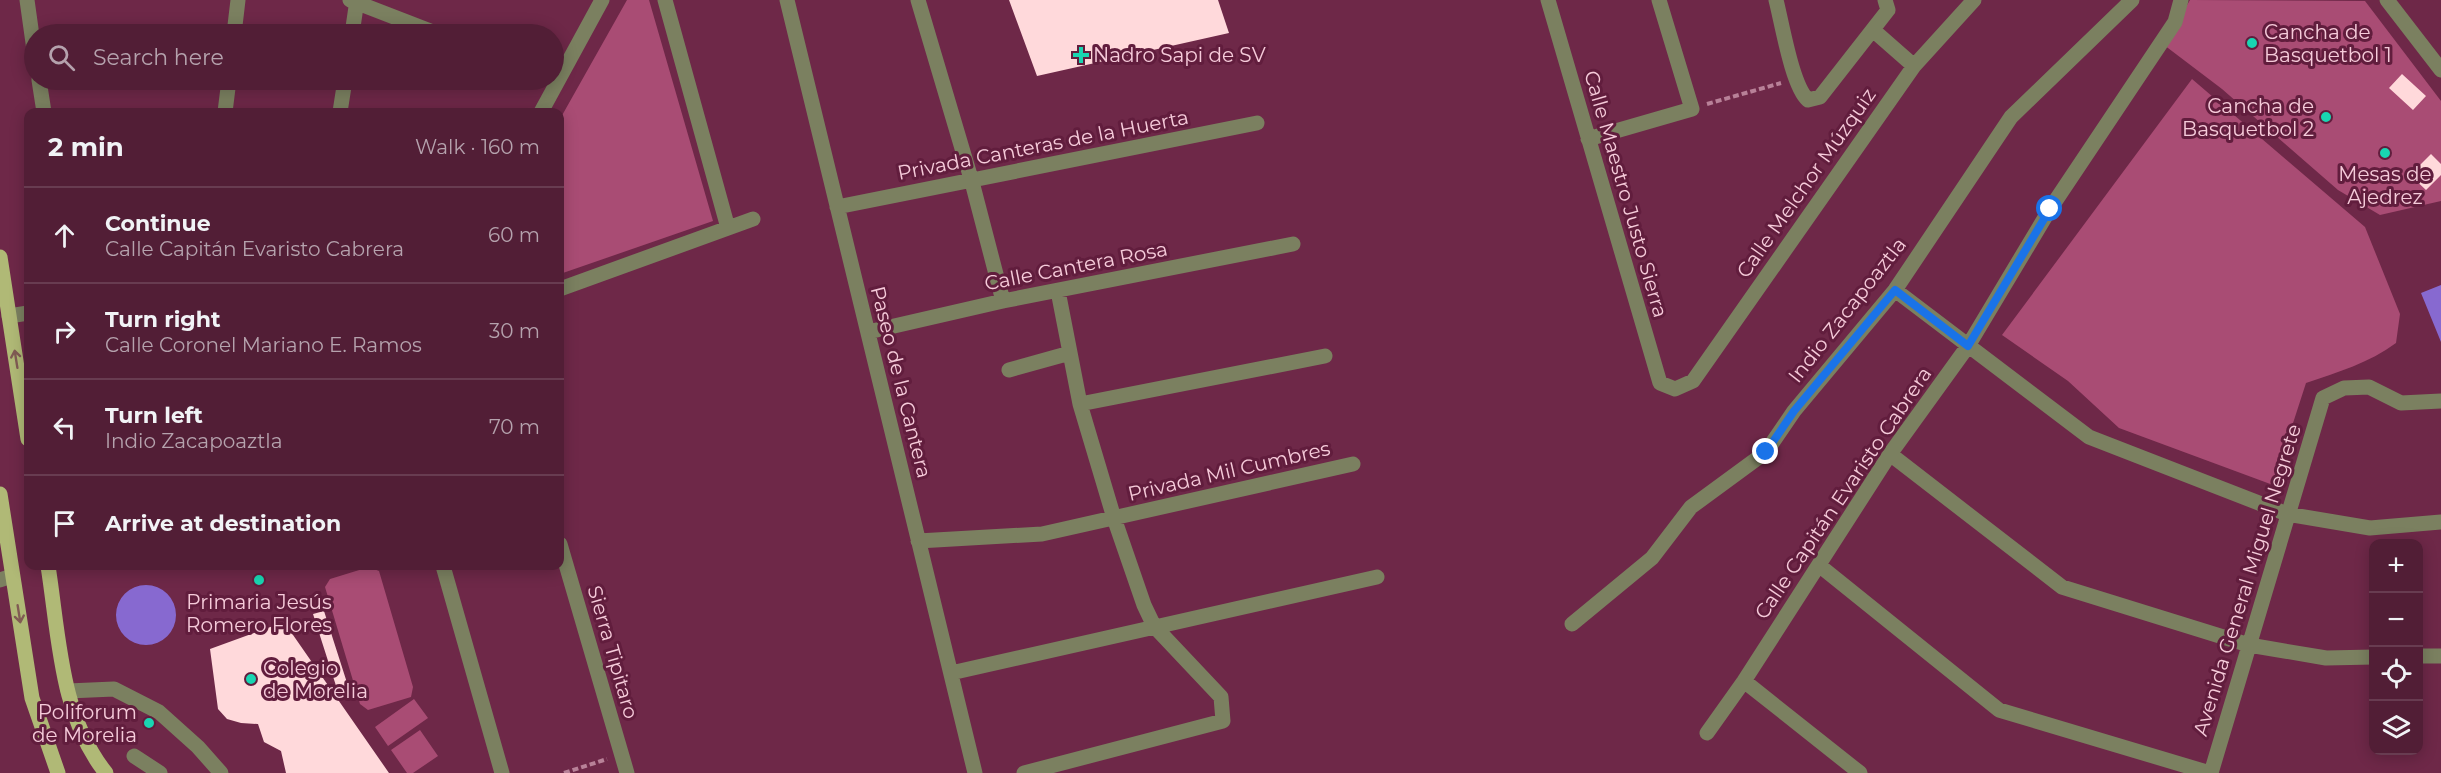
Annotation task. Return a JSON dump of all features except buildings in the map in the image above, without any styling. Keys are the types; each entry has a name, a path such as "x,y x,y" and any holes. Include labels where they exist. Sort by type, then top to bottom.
{"main road":[{"path":"0,257 24,412"},
{"path":"0,494 6,578 32,698 58,773"},
{"path":"49,570 68,691 78,725 106,773"}],"street":[{"path":"27,0 30,24"},
{"path":"235,24 238,0"},
{"path":"564,67 602,0"},
{"path":"665,0 728,228"},
{"name":"Paseo de la Cantera","path":"787,0 975,773"},
{"path":"918,0 972,182 1003,301"},
{"path":"1588,139 1692,109 1659,0"},
{"path":"1776,0 1796,78 1802,94 1808,100 1820,97 1873,30 1886,5"},
{"name":"Calle Melchor Múzquiz","path":"1675,389 1693,381 1914,66 1974,0"},
{"name":"Indio Zacapoaztla","path":"1572,624 1652,558 1691,507 1766,452 1794,411 1895,290 2011,117 2132,0"},
{"name":"Calle Capitán Evaristo Cabrera","path":"1707,733 1820,566 1890,453 1968,346 2050,209 2175,22 2181,0"},
{"path":"2387,0 2441,70"},
{"path":"353,24 354,1 413,24"},
{"name":"Calle Maestro Justo Sierra","path":"1552,1 1588,139 1660,383 1675,389"},
{"path":"1873,30 1914,66"},
{"path":"41,90 43,108"},
{"path":"226,108 228,90"},
{"path":"341,108 343,90"},
{"path":"543,108 552,90"},
{"name":"Privada Canteras de la Huerta","path":"837,207 972,182 1257,123"},
{"path":"564,288 753,219"},
{"name":"Calle Cantera Rosa","path":"867,332 1003,301 1293,244"},
{"path":"1895,290 2089,437 2288,514 2370,528 2441,522"},
{"path":"1024,773 1223,721 1221,697 1154,626 1144,605 1114,518 1080,404 1058,291"},
{"path":"9,316 24,314"},
{"path":"1009,370 1070,353"},
{"path":"1080,404 1325,356"},
{"name":"Avenida General Miguel Negrete","path":"2211,773 2323,398 2344,388 2369,387 2401,403 2441,401"},
{"path":"1890,453 2062,587 2249,645 2326,658 2369,657"},
{"name":"Privada Mil Cumbres","path":"918,541 1042,534 1353,464"},
{"name":"Sierra Tipitaro","path":"564,558 627,773"},
{"path":"1820,566 1999,710 2211,773"},
{"path":"444,570 502,773"},
{"path":"951,673 1377,577"},
{"path":"2423,656 2441,656"},
{"path":"1744,681 1860,773"},
{"path":"68,691 114,689 159,712 198,747 221,773"},
{"path":"134,756 160,773"}],"path":[{"path":"1692,109 1796,78"},
{"path":"564,773 621,754"}],"shaded area":[{"path":"627,0 649,0 713,221 564,273 564,112"},
{"path":"2190,0 2365,1 2441,101 2441,201 2380,215 2338,190 2222,89 2164,45"},
{"path":"2192,79 2365,227 2400,314 2396,343 2364,362 2306,383 2273,485 2119,428 2068,381 2002,335"},
{"path":"2441,285 2441,342 2421,293"},
{"path":"359,570 379,571 413,687 411,697 368,710 360,704 325,587 330,579"},
{"path":"140,585 152,585 163,590 171,598 176,615 174,627 163,640 152,645 140,645 129,640 121,632 116,621 116,609 121,598 129,590"},
{"path":"414,699 428,718 388,746 375,727"},
{"path":"420,730 438,756 413,773 407,773 391,750"}],"place":[{"name":"Cancha de Basquetbol 1","path":"2252,43"},
{"name":"Nadro Sapi de SV","path":"1081,55"},
{"name":"Cancha de Basquetbol 2","path":"2326,117"},
{"name":"Mesas de Ajedrez","path":"2385,153"},
{"name":"Primaria Jesús Romero Flores","path":"259,580"},
{"name":"Colegio de Morelia","path":"251,679"},
{"name":"Poliforum de Morelia","path":"149,723"}],"route":[{"path":"1766,452 1794,411 1895,290 1968,346 2050,209"}]}
